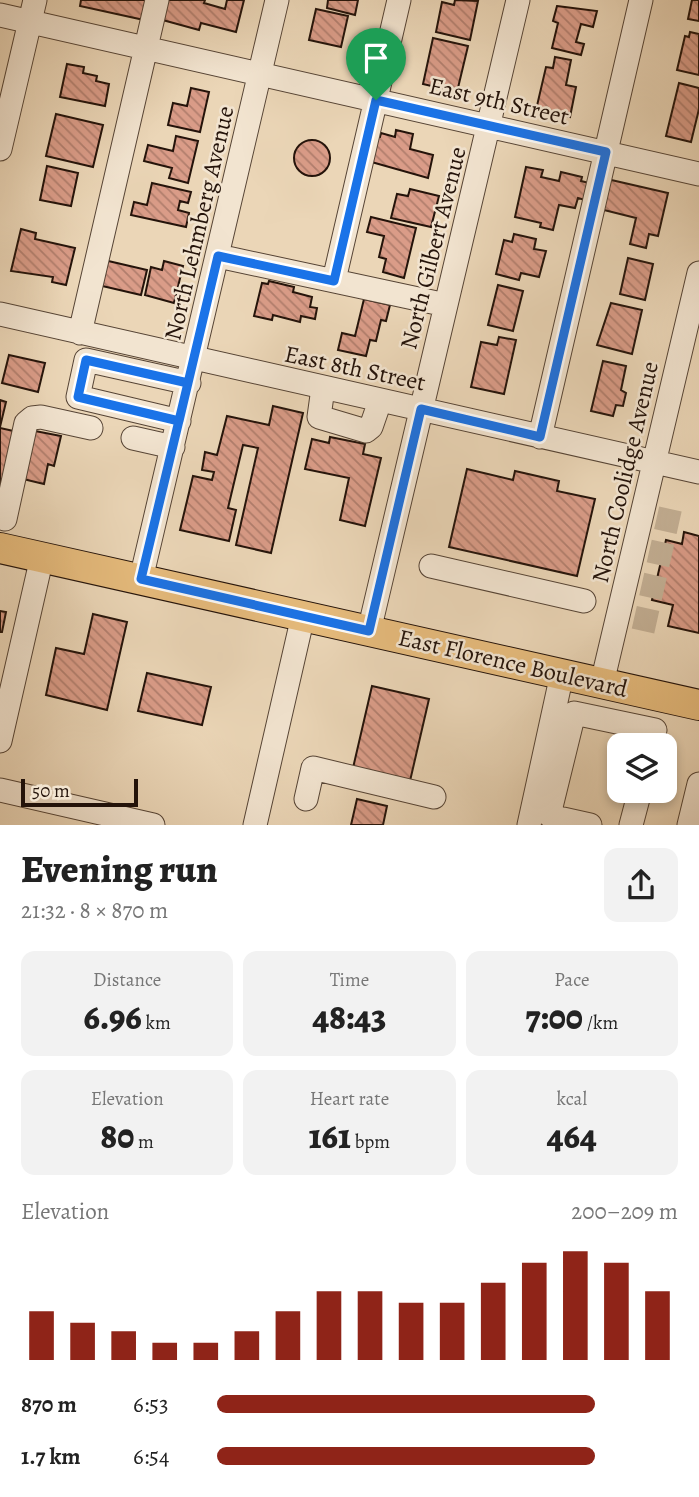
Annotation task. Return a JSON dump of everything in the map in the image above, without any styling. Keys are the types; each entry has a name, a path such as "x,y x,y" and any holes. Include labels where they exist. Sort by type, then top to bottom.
{"main road":[{"name":"East Florence Boulevard","path":"2,533 42,557 699,705"}],"street":[{"path":"80,333 157,0"},
{"name":"North Lehmberg Avenue","path":"141,579 277,0"},
{"path":"334,281 399,0"},
{"name":"North Gilbert Avenue","path":"369,631 518,0"},
{"path":"540,437 641,0"},
{"path":"0,149 32,11"},
{"name":"East 9th Street","path":"0,15 32,11 146,48 699,174"},
{"path":"218,256 446,305"},
{"name":"North Coolidge Avenue","path":"602,683 699,273"},
{"name":"East 8th Street","path":"0,314 699,472"},
{"path":"179,421 78,397 86,360 188,383"},
{"path":"323,388 319,416 366,431 371,427 380,401"},
{"path":"2,533 26,423 32,418 41,417 92,428"},
{"path":"133,438 173,447"},
{"path":"0,741 5,693 42,557"},
{"path":"431,566 584,601"},
{"path":"255,825 303,616"},
{"path":"547,820 562,674"},
{"path":"654,733 663,698"},
{"path":"547,820 574,713 637,733"},
{"path":"306,799 313,768 433,797"},
{"path":"690,825 699,784"},
{"path":"0,790 118,821 153,825"},
{"path":"631,825 637,803"},
{"path":"547,820 590,825"}],"building":[{"path":"81,0 148,0 144,20 80,6"},
{"path":"164,0 205,0 204,3 225,9 227,0 244,0 236,32 201,23 199,30 159,19"},
{"path":"328,0 358,0 355,15 327,8"},
{"path":"455,0 478,1 470,40 436,32 442,2 454,5"},
{"path":"692,0 699,0 699,21 688,19"},
{"path":"557,6 597,11 593,27 581,24 576,42 584,44 581,55 552,48 558,23 553,21"},
{"path":"316,9 348,16 341,47 309,40"},
{"path":"690,32 699,34 699,75 677,70 685,36 689,37"},
{"path":"433,38 468,46 457,92 423,84"},
{"path":"555,57 571,60 566,85 576,87 570,117 536,110 546,67 553,68"},
{"path":"67,64 84,67 83,73 97,76 96,81 109,84 105,106 60,97"},
{"path":"679,83 699,88 699,109 691,142 666,136"},
{"path":"191,88 209,92 200,132 168,125 173,103 187,106"},
{"path":"56,114 103,125 93,167 46,156"},
{"path":"396,130 413,134 410,149 433,155 428,178 368,161 373,136 380,137 381,133 395,137"},
{"path":"176,136 198,141 188,183 169,178 172,168 144,161 148,145 173,151"},
{"path":"312,140 325,145 330,158 325,171 312,176 299,171 294,158 299,145"},
{"path":"47,166 78,173 71,206 40,200"},
{"path":"526,167 543,170 541,177 559,181 561,172 582,177 581,181 589,183 585,200 578,198 575,208 559,205 553,230 540,227 541,223 515,217"},
{"path":"607,179 668,193 658,236 649,234 646,248 630,244 636,218 600,209"},
{"path":"152,183 191,192 188,203 180,201 178,210 189,213 186,227 131,215 134,202 147,205"},
{"path":"410,189 439,196 431,227 391,218 397,194 408,196"},
{"path":"371,217 416,228 404,278 383,272 386,259 379,257 384,236 367,232"},
{"path":"21,229 36,233 35,239 75,248 66,285 52,282 53,277 11,271"},
{"path":"514,234 536,239 534,249 546,251 539,277 521,273 519,280 496,274 504,240 512,242"},
{"path":"628,258 653,264 645,300 620,294"},
{"path":"104,260 147,270 141,295 98,285"},
{"path":"164,261 183,266 174,303 145,295 151,267 162,270"},
{"path":"269,281 294,287 293,292 312,297 310,307 317,308 315,319 301,316 300,322 273,315 272,320 254,316 262,283 268,284"},
{"path":"498,285 523,291 513,331 488,325"},
{"path":"364,299 390,305 386,321 381,320 376,341 370,340 366,356 338,350 342,333 355,336"},
{"path":"611,303 642,310 632,354 597,345"},
{"path":"499,337 516,340 504,394 471,387 481,342 497,345"},
{"path":"9,355 45,363 38,392 2,383"},
{"path":"603,361 626,366 621,390 626,393 623,406 616,405 613,416 591,411"},
{"path":"0,400 6,402 0,427"},
{"path":"273,406 303,413 271,553 236,545 258,448 243,445 228,508 236,510 229,541 180,530 193,476 212,480 214,472 202,470 205,452 217,455 227,416 269,425"},
{"path":"0,428 18,432 0,493"},
{"path":"35,431 61,436 54,466 48,464 44,484 23,479"},
{"path":"330,437 365,444 363,454 381,458 365,526 340,520 349,478 305,469 312,439 329,443"},
{"path":"467,469 513,480 515,471 559,481 557,491 595,499 577,576 449,547"},
{"path":"684,532 699,536 699,633 668,626 673,605 652,600 666,540 682,544"},
{"path":"0,611 6,612 2,632 0,632"},
{"path":"93,614 127,622 107,710 46,695 56,648 84,654"},
{"path":"147,673 211,687 202,725 138,711"},
{"path":"372,686 429,699 410,781 353,768"},
{"path":"357,799 387,806 383,825 351,825"}],"tunnel":[{"path":"643,631 672,502"}],"route":[{"path":"376,100 334,281 218,256 188,383 179,421 78,397 86,360 188,383 179,421 141,579 369,631 421,409 540,437 606,152 376,100"}]}
